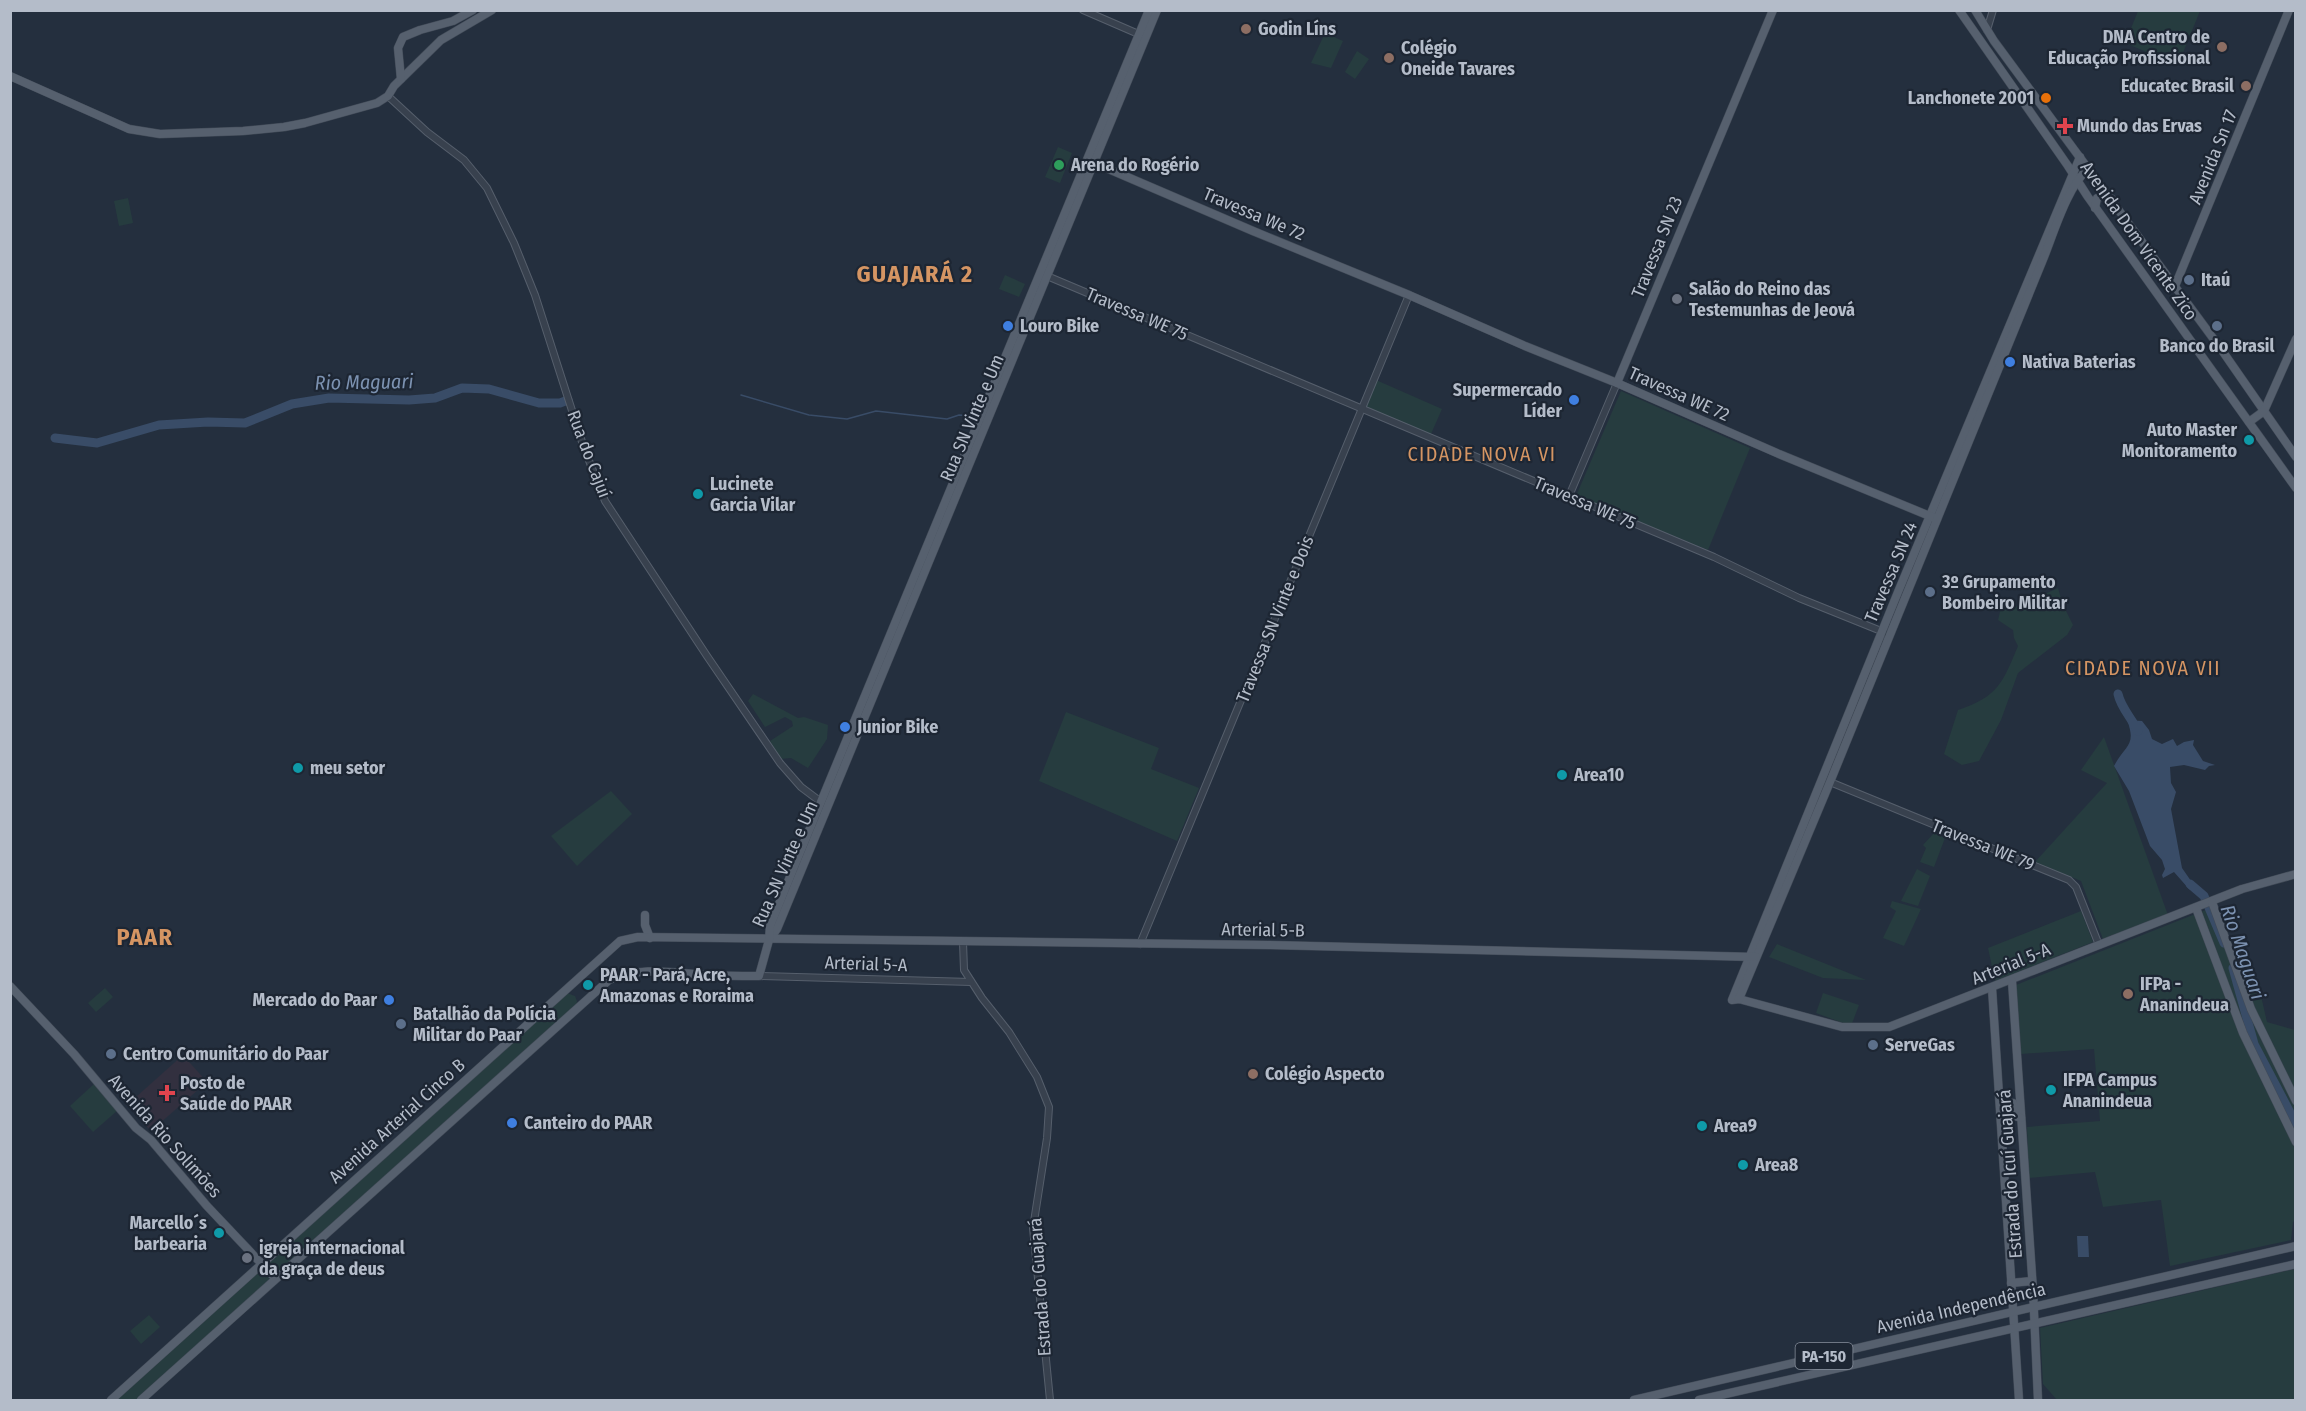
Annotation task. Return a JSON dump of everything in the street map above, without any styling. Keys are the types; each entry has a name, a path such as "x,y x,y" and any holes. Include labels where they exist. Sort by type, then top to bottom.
{"main road":[{"path":"401,79 398,48 404,38 420,30 453,21 473,10"},
{"path":"10,76 129,129 160,134 243,131 294,125 368,105 388,96 401,79 441,40 492,10"},
{"name":"Travessa SN 23","path":"1617,383 1773,10"},
{"name":"Avenida Dom Vicente Zico","path":"1959,10 2095,208 2210,368 2221,375 2250,421"},
{"name":"Avenida Dom Vicente Zico","path":"1975,10 1986,30 2112,198 2295,457"},
{"name":"Avenida Sn 17","path":"2175,286 2289,10"},
{"path":"1132,61 1152,13"},
{"name":"Rua SN Vinte e Um","path":"803,854 1091,161 1106,135 1132,61"},
{"name":"Rua SN Vinte e Um","path":"957,483 1047,276 1091,161 1097,136 1132,61"},
{"name":"Travessa SN 24","path":"1934,517 2080,157"},
{"name":"Travessa We 72","path":"1091,161 1409,295"},
{"name":"Travessa SN 24","path":"1736,1000 1826,774 2044,257 2078,181 2089,168"},
{"path":"2095,208 2097,198 2104,196 2112,198"},
{"name":"Travessa WE 72","path":"1409,295 1779,454 1934,517"},
{"path":"2295,339 2264,411 2250,421 2295,488"},
{"name":"Travessa SN 24","path":"1753,956 1830,783 1886,633"},
{"name":"Rua SN Vinte e Um","path":"759,976 769,940 777,929 821,802 865,706"},
{"name":"Arterial 5-A","path":"1736,1000 1842,1027 1889,1028 2223,897 2266,881 2295,874"},
{"path":"2212,902 2251,1009 2295,1101"},
{"path":"2199,907 2243,1033 2295,1142"},
{"path":"645,915 645,925 650,938"},
{"name":"Avenida Arterial Cinco B","path":"111,1401 261,1263 620,941 650,938 769,940"},
{"name":"Arterial 5-B","path":"769,940 1140,944 1753,956"},
{"path":"141,1401 275,1278 609,980 622,974 642,970 710,976 759,976"},
{"name":"Estrada do Icuí Guajará","path":"2012,981 2032,1281 2037,1401"},
{"name":"Avenida Rio Solimões","path":"10,986 74,1054 136,1128 151,1140 207,1206 275,1278"},
{"name":"Estrada do Icuí Guajará","path":"1992,988 2019,1401"},
{"path":"2000,1103 2013,1103 2015,1116 2021,1118"},
{"name":"Avenida Independência","path":"1635,1401 2295,1246"},
{"name":"Avenida Independência","path":"1699,1401 2295,1264"},
{"path":"2146,1298 2151,1292 2150,1280"},
{"path":"2011,1283 2032,1281"},
{"path":"1900,1339 1902,1354"}],"street":[{"path":"1083,10 1142,35"},
{"path":"1986,30 1993,10"},
{"name":"Rua do Cajuí","path":"388,96 427,132 470,165 490,194 514,243 535,295 584,448 605,501 780,763 801,787 821,802"},
{"name":"Travessa WE 75","path":"1047,276 1714,557 1799,598 1886,633"},
{"name":"Travessa SN Vinte e Dois","path":"1140,944 1409,295"},
{"name":"Travessa SN 23","path":"1569,496 1617,383"},
{"name":"Travessa WE 79","path":"1830,783 2069,880 2076,887 2099,945"},
{"path":"963,942 964,969 971,982"},
{"name":"Arterial 5-A","path":"759,976 971,982"},
{"name":"Estrada do Guajará","path":"971,982 1014,1040 1037,1077 1049,1107 1047,1138 1032,1228 1050,1401"}],"shaded area":[{"name":"Posto de Saúde do PAAR","path":"183,1055 207,1082 151,1131 127,1105"}],"green space":[{"path":"2138,11 2200,11 2178,65 2125,43"},
{"path":"1325,33 1343,41 1331,68 1311,63"},
{"path":"1357,51 1369,59 1355,79 1345,72"},
{"name":"Arena do Rogério","path":"1058,147 1072,153 1060,183 1045,177"},
{"path":"128,198 133,223 119,226 114,201"},
{"path":"1005,275 1025,284 1019,297 999,289"},
{"path":"1376,380 1442,409 1431,434 1365,407"},
{"path":"1621,391 1750,448 1708,550 1576,496"},
{"path":"2058,588 2073,625 2067,635 2018,673 2001,720 1979,761 1962,765 1944,754 1958,710 1991,694 2003,679 2018,646 2013,630 1998,620 2002,603 2025,608 2029,601"},
{"path":"753,694 798,718 804,717 828,725 827,739 808,768 791,758 780,759 770,741 793,726 792,721 785,717 765,727 748,701"},
{"path":"1066,712 1159,748 1151,769 1199,788 1177,841 1039,781"},
{"path":"2104,737 2169,918 2103,939 2081,881 2035,862 2107,783 2081,770"},
{"path":"611,791 632,814 577,866 551,836"},
{"path":"1934,833 1945,838 1934,867 1920,862 1926,848 1923,845"},
{"path":"1917,869 1930,876 1918,906 1901,901"},
{"path":"1892,901 1921,909 1904,946 1883,938 1896,911 1890,907"},
{"path":"2213,907 2244,974 2259,987 2267,1022 2295,1030 2296,1220 2293,1222 2291,1240 2170,1266 2161,1200 2103,1207 2095,1172 2029,1178 2027,1127 2100,1121 2094,1049 2021,1054 2016,985"},
{"path":"2081,911 2093,942 1995,981 1988,948"},
{"path":"1777,944 1866,980 1823,978 1769,957"},
{"path":"105,988 113,997 96,1012 88,1003"},
{"path":"564,992 575,996 576,1009 141,1400 112,1400"},
{"path":"1823,993 1859,1005 1851,1026 1816,1013"},
{"path":"94,1084 118,1110 93,1132 70,1106"},
{"path":"2295,1269 2295,1400 2057,1400 2043,1384 2040,1328"},
{"path":"149,1315 160,1327 141,1344 130,1331"}],"water":[{"path":"2127,720 2142,721 2152,739 2162,744 2173,739 2177,746 2194,740 2193,745 2203,761 2215,765 2205,770 2184,765 2170,767 2171,783 2176,792 2171,809 2182,868 2198,891 2189,889 2174,872 2163,878 2165,869 2162,860 2150,846 2129,791 2114,766 2130,740"},
{"path":"2077,1236 2088,1236 2089,1257 2078,1257"}],"waterway":[{"name":"Rio Maguari","path":"55,438 97,443 159,425 208,422 245,423 292,404 329,398 409,400 435,398 462,388 489,389 539,403 560,403 568,400"},
{"path":"741,395 809,415 847,419 876,411 947,419 959,415 974,416"},
{"name":"Rio Maguari","path":"2118,694 2138,731"},
{"name":"Rio Maguari","path":"2190,884 2204,896 2224,943"},
{"name":"Rio Maguari","path":"2233,968 2254,1044 2296,1124"}],"place":[{"name":"Godin Líns","path":"1246,29"},
{"name":"DNA Centro de Educação Profissional","path":"2222,47"},
{"name":"Colégio Oneide Tavares","path":"1389,58"},
{"name":"Educatec Brasil","path":"2246,86"},
{"name":"Lanchonete 2001","path":"2046,98"},
{"name":"Mundo das Ervas","path":"2065,126"},
{"name":"Arena do Rogério","path":"1059,165"},
{"name":"Itaú","path":"2189,280"},
{"name":"Salão do Reino das Testemunhas de Jeová","path":"1677,299"},
{"name":"Louro Bike","path":"1008,326"},
{"name":"Banco do Brasil","path":"2217,326"},
{"name":"Nativa Baterias","path":"2010,362"},
{"name":"Supermercado Líder","path":"1574,400"},
{"name":"Auto Master Monitoramento","path":"2249,440"},
{"name":"Lucinete Garcia Vilar","path":"698,494"},
{"name":"3º Grupamento Bombeiro Militar","path":"1930,592"},
{"name":"Junior Bike","path":"845,727"},
{"name":"meu setor","path":"298,768"},
{"name":"Area10","path":"1562,775"},
{"name":"PAAR - Pará, Acre, Amazonas e Roraima","path":"588,985"},
{"name":"IFPa - Ananindeua","path":"2128,994"},
{"name":"Mercado do Paar","path":"389,1000"},
{"name":"Batalhão da Polícia Militar do Paar","path":"401,1024"},
{"name":"ServeGas","path":"1873,1045"},
{"name":"Centro Comunitário do Paar","path":"111,1054"},
{"name":"Colégio Aspecto","path":"1253,1074"},
{"name":"IFPA Campus Ananindeua","path":"2051,1090"},
{"name":"Posto de Saúde do PAAR","path":"167,1093"},
{"name":"Canteiro do PAAR","path":"512,1123"},
{"name":"Area9","path":"1702,1126"},
{"name":"Area8","path":"1743,1165"},
{"name":"Marcello´s barbearia","path":"219,1233"},
{"name":"igreja internacional da graça de deus","path":"247,1258"}],"district":[{"name":"GUAJARÁ 2","path":"915,274"},
{"name":"CIDADE NOVA VI","path":"1482,454"},
{"name":"CIDADE NOVA VII","path":"2143,668"},
{"name":"PAAR","path":"145,937"}]}
